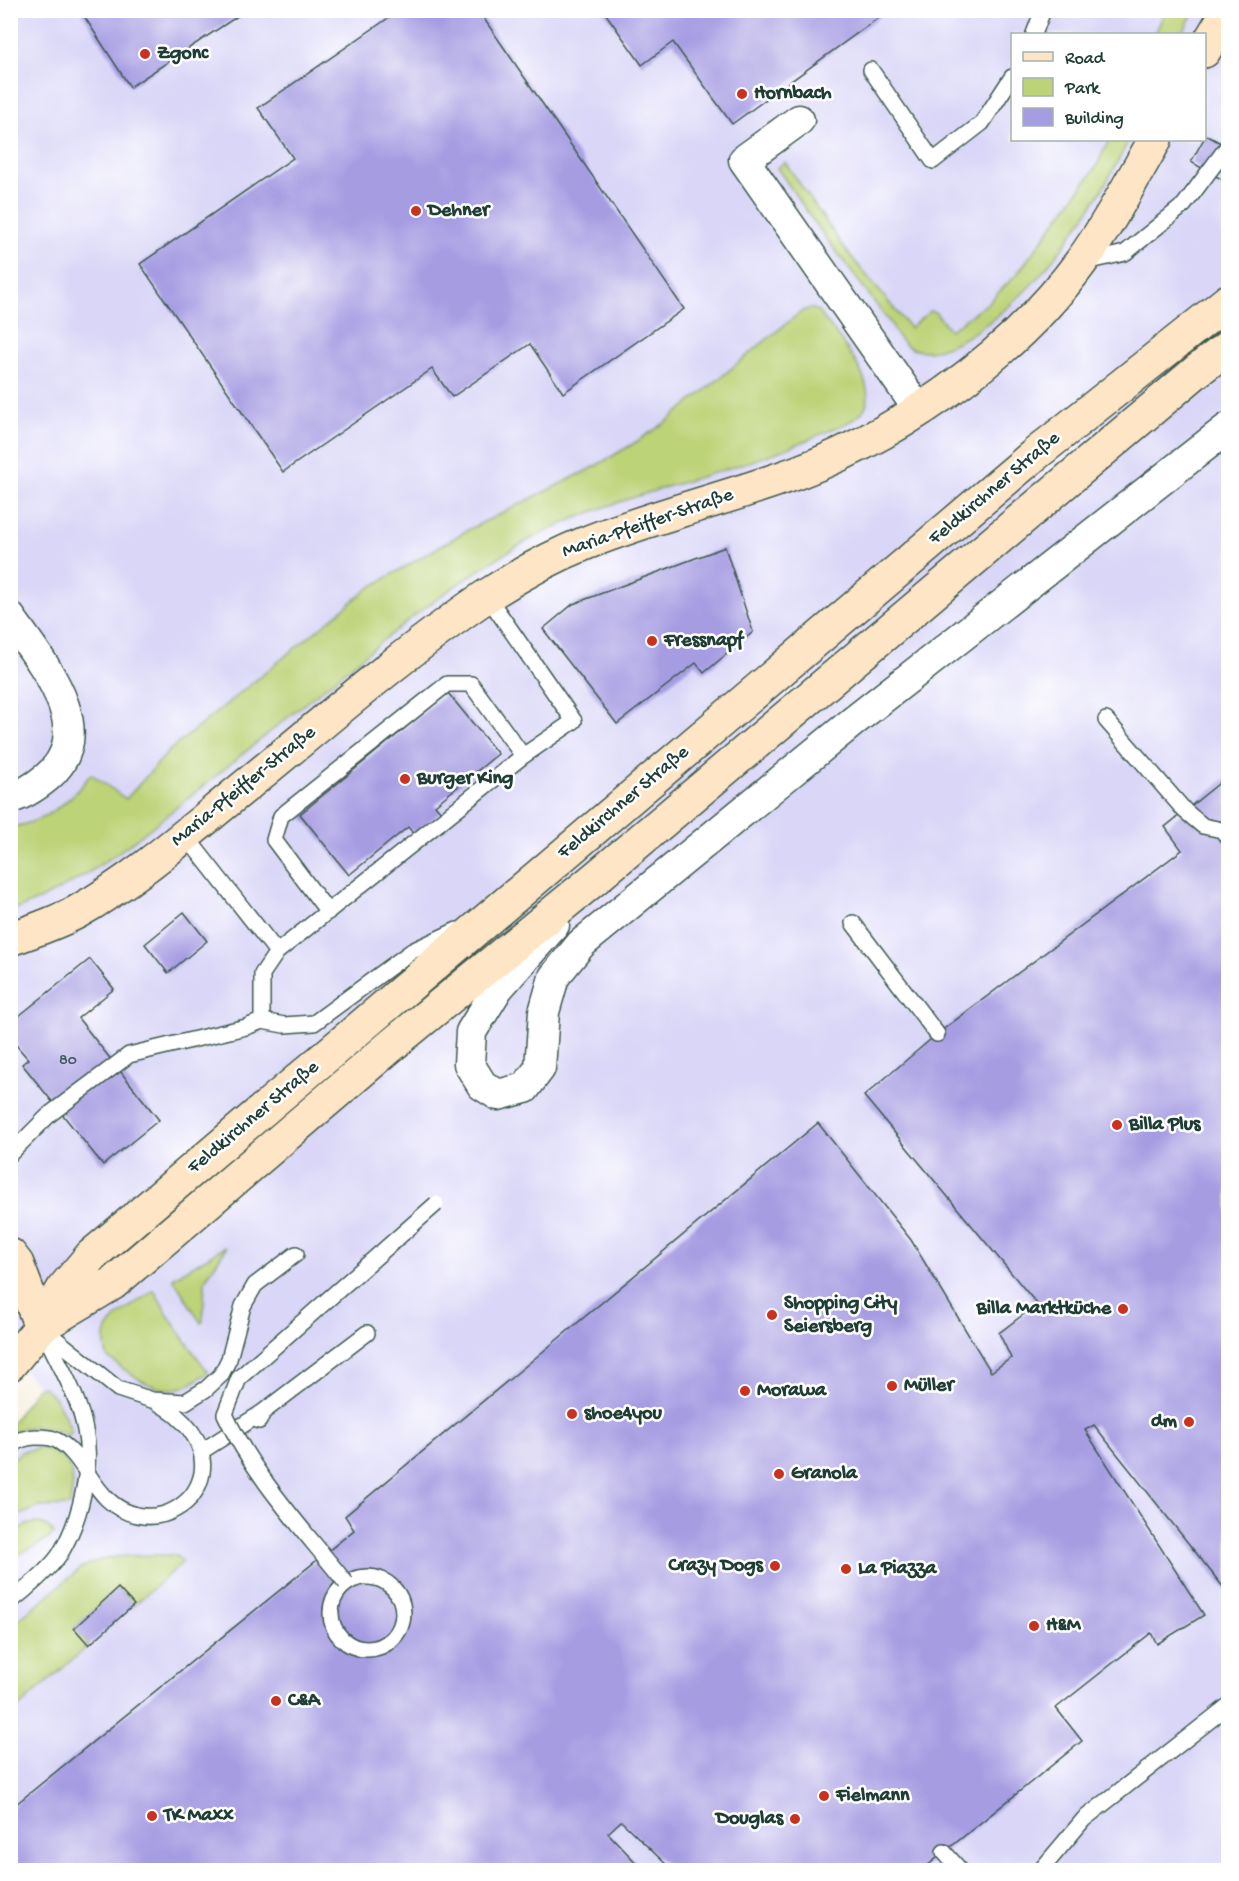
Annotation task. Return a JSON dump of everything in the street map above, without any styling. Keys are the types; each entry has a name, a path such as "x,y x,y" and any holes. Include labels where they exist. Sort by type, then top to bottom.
{"main road":[{"path":"1206,48 1228,11"},
{"name":"Maria-Pfeiffer-Straße","path":"10,939 75,913 114,888 185,835 432,635 487,596 533,568 583,544 642,522 806,470 867,442 919,410 1022,330 1049,301 1080,263 1113,216 1154,141"},
{"name":"Feldkirchner Straße","path":"10,1365 41,1327 64,1288 91,1256 1033,456 1228,301"},
{"name":"Feldkirchner Straße","path":"41,1327 113,1283 393,1044 598,876 1188,378 1228,347"},
{"path":"10,1255 17,1264 41,1327"},
{"path":"10,1300 41,1327"}],"street":[{"path":"799,120 744,160 919,410"},
{"path":"598,876 498,988 471,1032 469,1064 482,1085 498,1095 525,1088 540,1068 544,1012 554,977 581,944 855,720 1228,428"},
{"path":"10,617 59,693 69,726 69,746 56,769 39,784 10,798"}],"lane":[{"path":"1034,33 1042,10"},
{"path":"871,70 933,161 982,123 1011,79"},
{"path":"1080,263 1125,253 1184,205 1228,146"},
{"path":"262,1021 262,974 277,952 523,756 574,721 487,596"},
{"path":"328,912 274,840 281,816 447,684 471,684 523,756"},
{"path":"1106,720 1185,811 1203,826 1226,831"},
{"path":"185,835 277,952"},
{"path":"10,1154 50,1114 129,1055 246,1027 262,1021 284,1025 314,1023 412,951 493,914"},
{"path":"853,923 937,1034"},
{"path":"346,1583 236,1439 225,1414 239,1378 436,1204"},
{"path":"152,1400 185,1402 206,1389 221,1375 229,1359 243,1306 255,1285 296,1254"},
{"path":"10,1446 14,1442 32,1437 53,1438 69,1448 107,1500 128,1513 147,1517 168,1514 185,1504 199,1486 202,1451 189,1428 174,1413 152,1400 118,1389 41,1327"},
{"path":"10,1602 59,1556 76,1521 88,1458 77,1402 41,1327"},
{"path":"202,1451 261,1416 367,1333"},
{"path":"358,1577 376,1577 389,1583 400,1597 404,1613 402,1622 397,1633 386,1644 373,1648 356,1647 342,1640 338,1634 331,1617 331,1605 337,1592 346,1583 358,1577"},
{"path":"1041,1870 1084,1819 1228,1706"},
{"path":"944,1852 960,1870"}],"shaded area":[{"name":"Shopping City Seiersberg","path":"11,11 1228,11 1228,1870 11,1870 11,1433 38,1386 11,1356"}],"green space":[{"path":"1165,11 1194,11 1183,33 1155,33"},
{"path":"1109,141 1128,141 1098,196 1051,262 1032,284 999,314 968,336 935,350 920,351 907,346 902,341 777,168 785,162 844,248 910,328 930,311 935,312 950,330 988,303 1017,274 1096,167"},
{"path":"808,309 818,311 845,346 862,375 867,389 867,401 858,416 838,427 776,453 589,513 518,546 474,573 411,618 114,856 64,887 11,911 11,827 46,816 66,802 91,774 126,799 170,750 369,588 466,531 594,467 633,444 665,423 782,327"},
{"path":"224,1247 226,1248 205,1280 203,1321 201,1323 173,1278"},
{"path":"154,1290 171,1320 208,1372 191,1384 166,1389 155,1387 135,1377 107,1357 105,1338 109,1326"},
{"path":"42,1386 56,1401 72,1432 69,1435 47,1428 33,1427 11,1433 11,1424 36,1389"},
{"path":"40,1448 60,1456 70,1467 73,1483 70,1504 69,1506 39,1507 11,1519 11,1461 21,1452"},
{"path":"36,1523 46,1526 54,1534 11,1560 11,1533"},
{"path":"175,1555 183,1562 134,1605 118,1588 75,1628 89,1645 11,1714 11,1626 81,1568 92,1563 115,1557"}],"building":[{"name":"Zgonc","path":"80,10 247,10 130,87"},
{"name":"Dehner","path":"400,10 478,10 684,309 563,393 530,344 452,397 432,369 283,472 140,264 293,158 258,108"},
{"name":"Hornbach","path":"603,10 889,10 732,124 673,42 642,65"},
{"path":"1206,135 1228,147 1228,183 1191,162 1203,141 1206,141"},
{"path":"725,547 753,632 704,673 696,663 617,724 543,629 573,604"},
{"name":"Burger King","path":"448,693 498,754 435,805 441,812 414,834 408,827 349,875 300,814"},
{"name":"Shopping City Seiersberg","path":"1228,776 1228,1593 1094,1425 1085,1430 1204,1615 1157,1644 1151,1633 1056,1708 1082,1741 922,1870 672,1870 621,1821 608,1833 643,1870 10,1870 10,1809 354,1530 345,1516 818,1123 911,1240 991,1372 1011,1358 999,1333 1037,1304 864,1096 937,1034 1182,850 1165,827"},
{"path":"184,912 207,941 168,973 145,944"},
{"path":"90,959 114,989 78,1018 159,1120 103,1165 22,1064 28,1059 10,1038 10,1023"},
{"path":"118,1588 134,1605 89,1645 74,1628"}],"place":[{"name":"Zgonc","path":"145,54"},
{"name":"Hornbach","path":"742,94"},
{"name":"Dehner","path":"416,211"},
{"name":"Fressnapf","path":"652,641"},
{"name":"Burger King","path":"405,779"},
{"name":"Billa Plus","path":"1117,1125"},
{"name":"Billa Marktküche","path":"1123,1309"},
{"name":"Shopping City Seiersberg","path":"772,1315"},
{"name":"Müller","path":"892,1386"},
{"name":"Morawa","path":"745,1391"},
{"name":"shoe4you","path":"572,1414"},
{"name":"dm","path":"1189,1422"},
{"name":"Granola","path":"779,1474"},
{"name":"Crazy Dogs","path":"775,1566"},
{"name":"La Piazza","path":"846,1569"},
{"name":"H&M","path":"1034,1626"},
{"name":"C&A","path":"276,1701"},
{"name":"Fielmann","path":"824,1796"},
{"name":"TK Maxx","path":"152,1816"},
{"name":"Douglas","path":"795,1819"}]}
